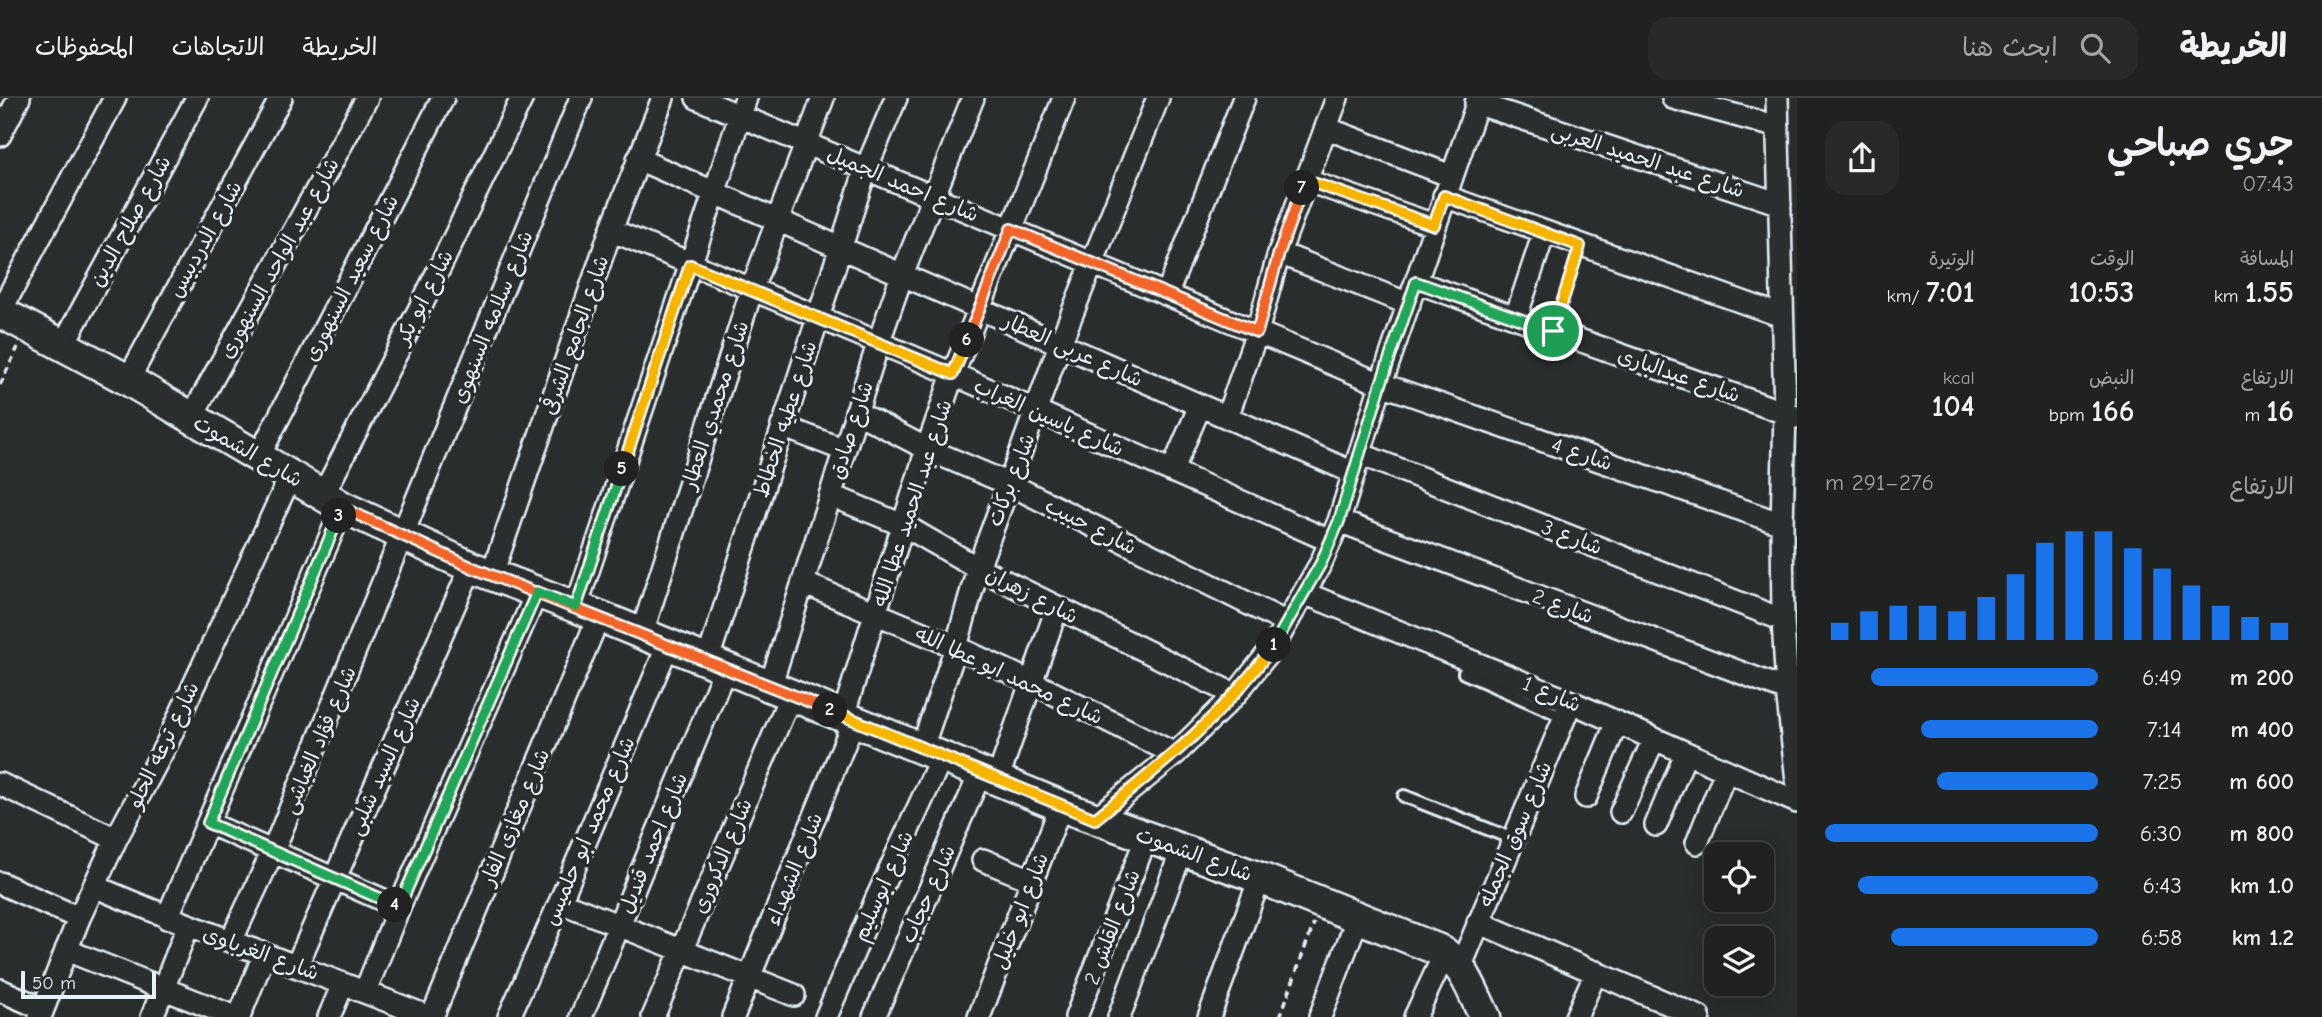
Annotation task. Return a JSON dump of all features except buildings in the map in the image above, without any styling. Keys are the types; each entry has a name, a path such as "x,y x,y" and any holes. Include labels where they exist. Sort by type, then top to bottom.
{"street":[{"path":"7,316 115,98"},
{"name":"شارع صلاح الدين","path":"63,345 197,98"},
{"name":"شارع الدردبيس","path":"128,380 281,98"},
{"name":"شارع عبد الواحد السنهورى","path":"191,418 367,98"},
{"name":"شارع سعيد السنهورى","path":"258,458 443,98"},
{"name":"شارع ابو بكر","path":"167,918 208,823 333,501 422,304 522,98"},
{"name":"شارع سلامه السنهوى","path":"403,537 581,98"},
{"name":"شارع الجامع الشرقى","path":"482,570 663,98"},
{"name":"شارع احمد الجميل","path":"697,98 742,107 805,143 1381,384"},
{"name":"شارع محمدي العطار","path":"655,640 752,289 823,98"},
{"name":"شارع عطيه الخطاط","path":"716,666 782,426 866,169 896,98"},
{"name":"شارع صادق","path":"780,691 803,583 878,344 902,275 973,98"},
{"name":"شارع عبد الحميد عطا الله","path":"849,718 876,614 953,374 1063,98"},
{"name":"شارع بركات","path":"932,752 956,647 978,568 1060,344 1158,98"},
{"path":"1167,295 1244,98"},
{"path":"1227,417 1257,332 1279,253 1337,98"},
{"path":"1673,98 1778,127"},
{"path":"1777,98 1782,316 1791,415 1782,524 1790,580 1783,620 1797,781"},
{"path":"1095,819 1175,754 1235,695 1273,646 1304,593 1335,531 1381,384 1477,101"},
{"name":"شارع عبد الحميد العربى","path":"1477,101 1780,204"},
{"path":"0,135 11,103"},
{"name":"شارع مغازى الفار","path":"430,1017 587,612 690,265 742,107"},
{"path":"1326,128 1544,233 1782,316"},
{"name":"شارع عربى العطار","path":"638,159 1200,406 1357,464"},
{"path":"1305,180 1434,225"},
{"name":"شارع ياسين الغراب","path":"611,230 953,374 1172,471 1335,531"},
{"path":"1516,317 1544,233"},
{"path":"1279,253 1409,304"},
{"name":"شارع عبدالبارى","path":"1416,282 1791,415"},
{"name":"شارع الشموت","path":"7,316 128,380 333,501 403,537 1061,806 1260,878 1358,917 1452,960"},
{"name":"شارع 4","path":"1381,384 1782,524"},
{"path":"1172,471 1200,406"},
{"name":"شارع حبيب","path":"856,412 928,449 1009,484 1287,623"},
{"path":"782,426 844,450"},
{"name":"شارع 3","path":"1357,464 1783,620"},
{"name":"شارع ترعه الحلو","path":"41,1013 79,918 167,741 291,475"},
{"name":"شارع زهران","path":"830,495 905,526 978,568 1235,695"},
{"name":"شارع 2","path":"1335,531 1787,690"},
{"name":"شارع فؤاد الغباشى","path":"231,942 273,851 403,537"},
{"name":"شارع السيد شلبى","path":"297,965 334,878 482,570"},
{"name":"شارع محمد ابو عطا الله","path":"803,583 956,647 1175,754"},
{"path":"374,1003 399,907 537,592"},
{"name":"شارع 1","path":"1304,593 1568,710 1617,722 1797,802"},
{"name":"شارع حجاب","path":"874,1017 1031,682 1057,608"},
{"name":"شارع محمد ابو حلميس","path":"509,1017 560,902 655,640"},
{"name":"شارع احمد قنديل","path":"581,1017 716,666"},
{"name":"شارع الدكرورى","path":"653,1017 681,952 780,691"},
{"name":"شارع سوق الجمله","path":"1415,1017 1478,922 1568,710"},
{"name":"شارع الشهداء","path":"733,1017 849,718"},
{"path":"1586,797 1617,722"},
{"path":"1621,813 1654,739"},
{"name":"شارع ابوسليم","path":"826,1017 875,902 932,752"},
{"path":"1656,825 1686,752"},
{"path":"1697,843 1726,771"},
{"path":"0,784 116,839"},
{"name":"شارع ابو خليل","path":"979,1017 1061,806"},
{"path":"208,823 399,907"},
{"name":"شارع القلش 2","path":"1076,1017 1147,836"},
{"path":"1119,1017 1182,850"},
{"path":"982,860 1032,880"},
{"path":"1209,1017 1260,878"},
{"path":"0,883 79,918"},
{"name":"شارع الغرباوى","path":"94,886 167,918 344,984 374,1003 430,1017"},
{"path":"560,902 794,995"},
{"path":"1320,1017 1358,917"},
{"path":"1478,922 1596,972 1677,1013 1699,1017"},
{"path":"152,1017 188,926"},
{"path":"66,950 237,1017 264,955"},
{"path":"1452,960 1475,1010"},
{"path":"1576,1017 1596,972"},
{"path":"329,1017 344,984"},
{"path":"0,990 41,1013"}],"lane":[{"path":"1464,673 1568,710"},
{"path":"1404,796 1513,839"}],"path":[{"path":"1553,331 1580,246"},
{"path":"0,386 7,316"},
{"path":"1280,1017 1321,903"}],"route":[{"path":"1553,331 1416,282 1339,521 1321,563 1287,623 1273,646 1235,695 1198,734 1095,819 642,636 599,616 537,592 492,574 471,567 343,508 208,823 399,907 537,592 576,607 690,265 953,374 1011,229 1257,332 1279,253 1305,180 1434,225 1444,196 1580,246 1553,331"}]}
